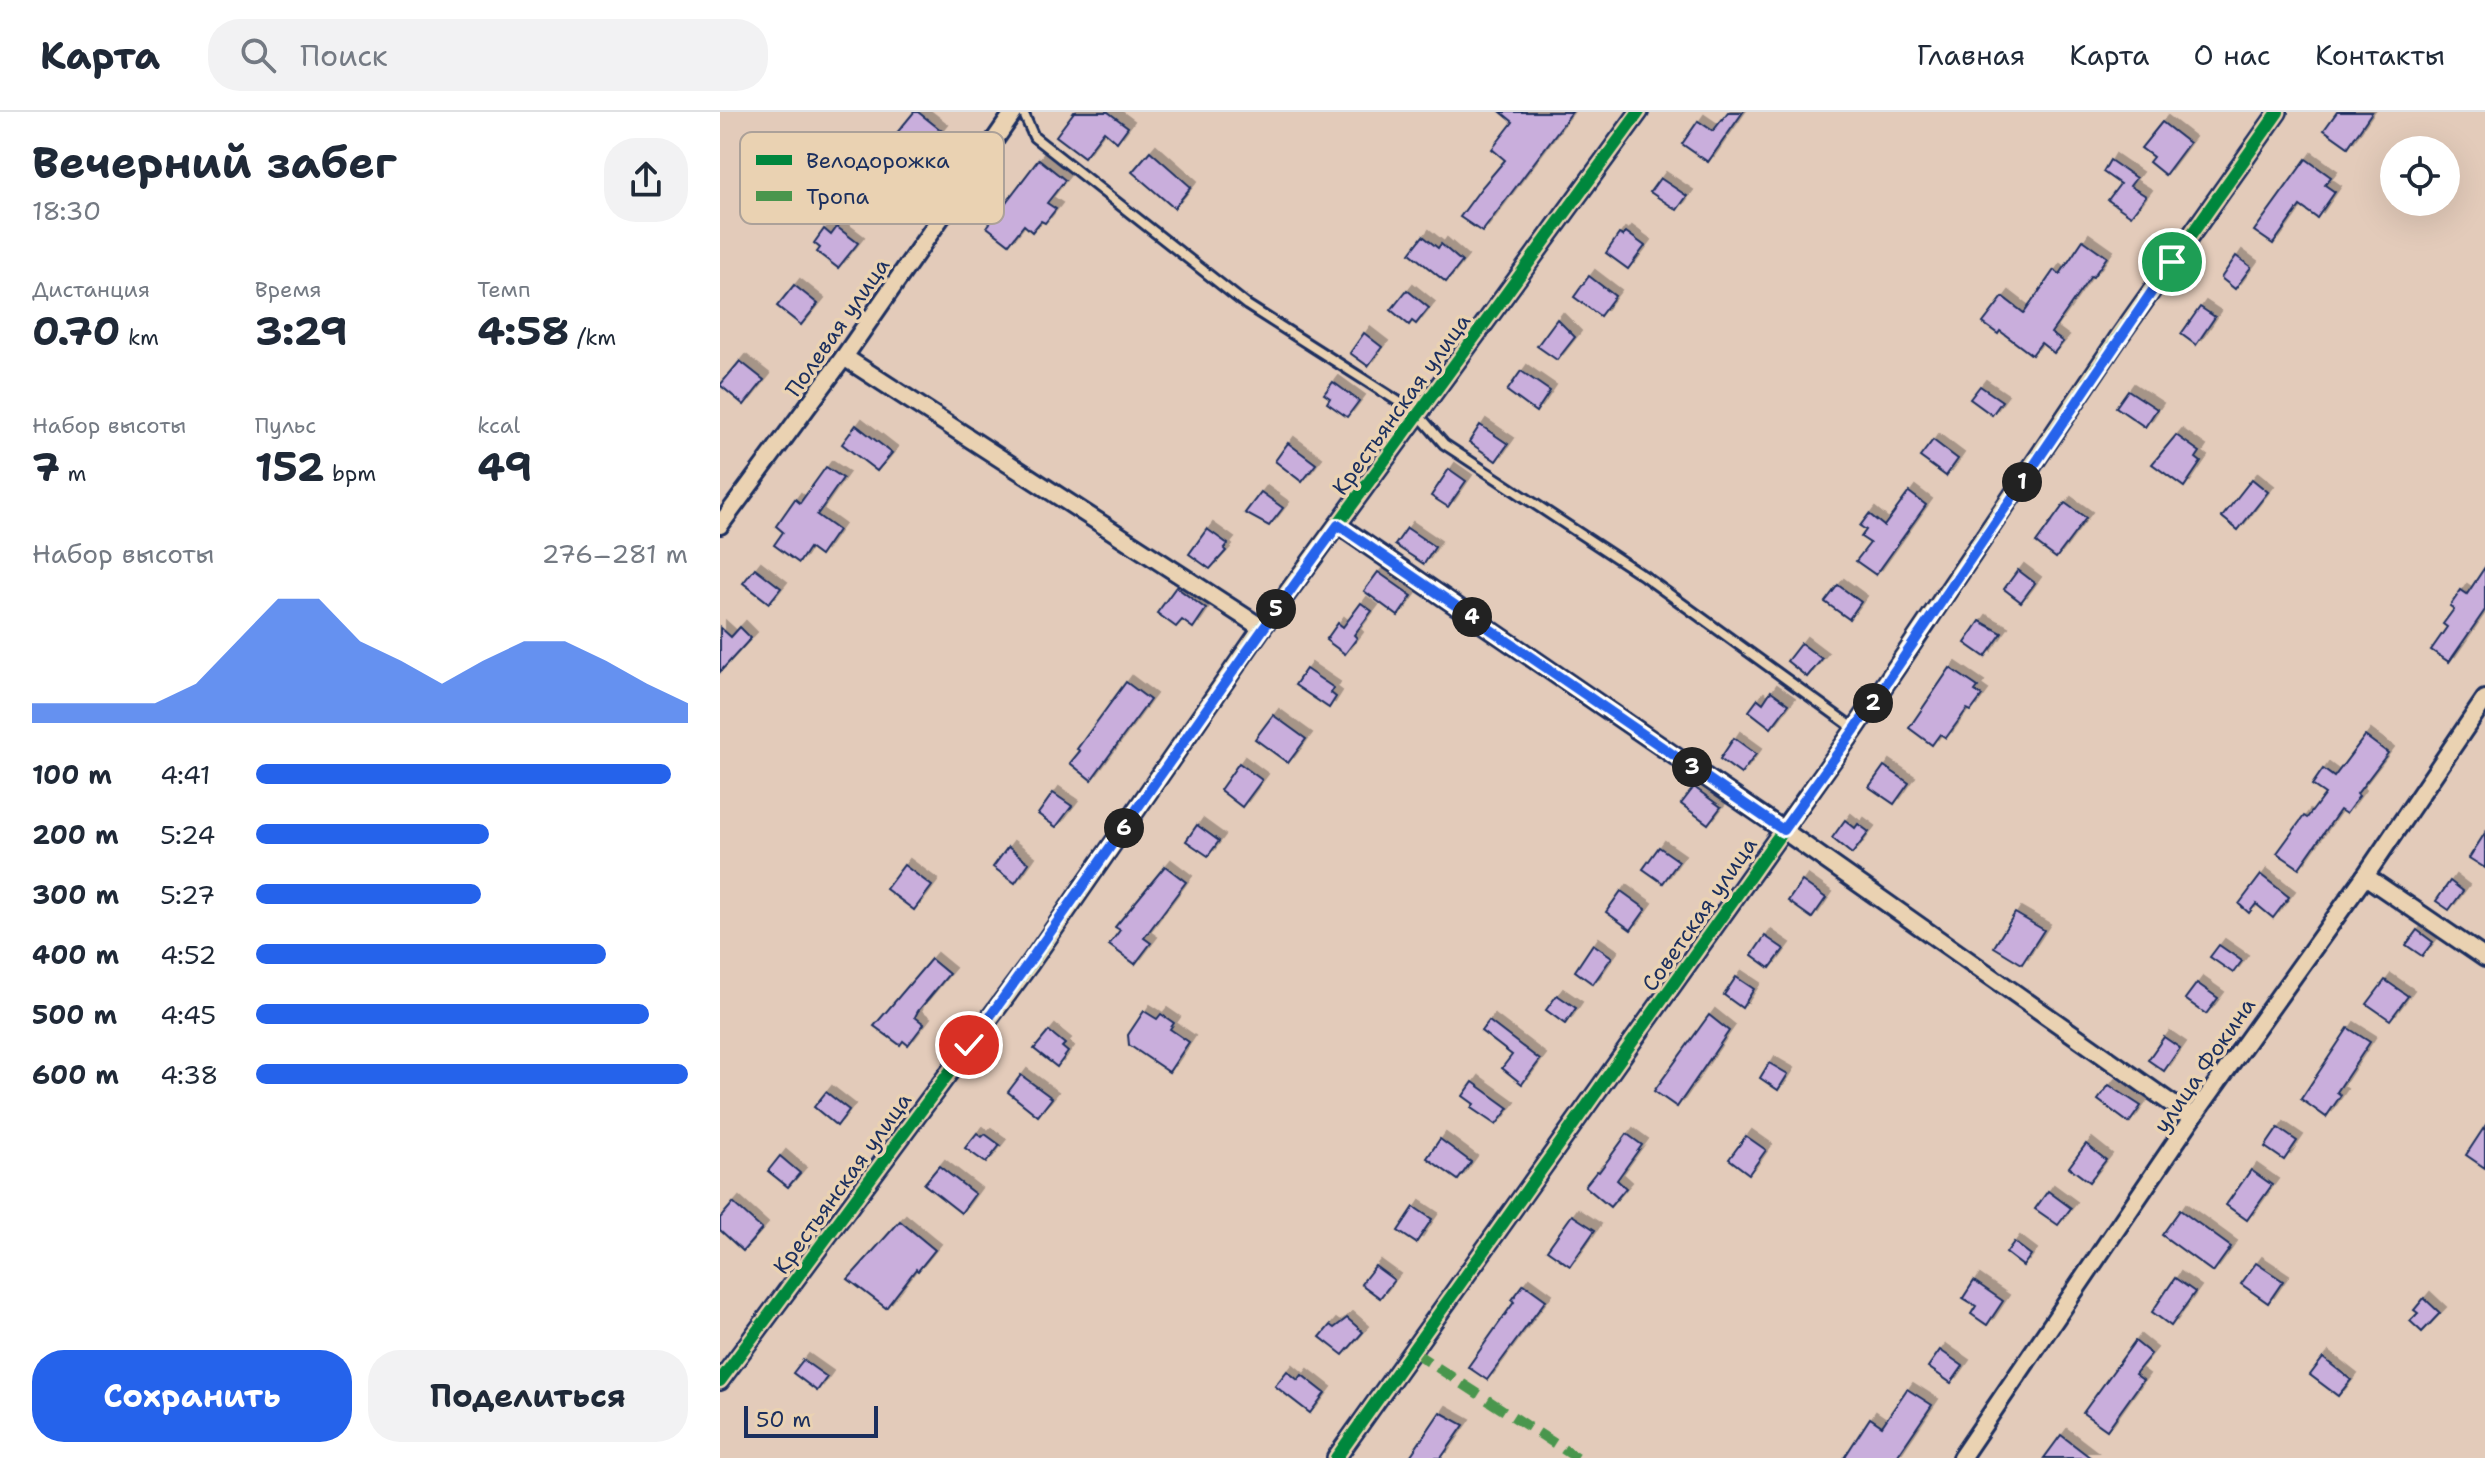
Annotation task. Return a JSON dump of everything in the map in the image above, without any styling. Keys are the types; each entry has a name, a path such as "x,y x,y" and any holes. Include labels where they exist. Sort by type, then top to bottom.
{"street":[{"name":"Полевая улица","path":"1000,132 1014,112"},
{"name":"Крестьянская улица","path":"720,1381 1029,965 1262,628 1639,112"},
{"name":"Советская улица","path":"1336,1458 1855,729 2119,337 2278,112"},
{"name":"Полевая улица","path":"722,519 844,357 936,224"},
{"path":"844,357 1262,628"},
{"path":"1338,525 1783,830 2192,1118"},
{"name":"улица Фокина","path":"1961,1458 2192,1118 2365,876 2485,699"},
{"path":"2365,876 2485,958"}],"lane":[{"path":"1023,112 1034,137 1247,305 1418,414 1444,444 1644,576 1855,729"}],"building":[{"path":"914,112 942,131 941,132 898,132"},
{"path":"1074,112 1108,112 1128,127 1117,142 1104,131 1084,157 1056,136"},
{"path":"1501,112 1572,112 1482,232 1460,217 1505,160 1492,149 1513,122"},
{"path":"1728,112 1743,112 1708,162 1682,144 1698,121 1713,131"},
{"path":"2337,112 2372,112 2348,147 2324,130"},
{"path":"2162,122 2189,143 2165,175 2149,162 2153,157 2141,148"},
{"path":"1150,151 1191,187 1174,208 1132,172"},
{"path":"1039,159 1065,180 1047,203 1056,209 1045,223 1041,221 1032,232 1024,225 1009,244 987,227 989,224 1004,224 1004,205"},
{"path":"2306,159 2331,177 2325,185 2335,192 2317,218 2300,206 2273,244 2254,231"},
{"path":"2110,160 2136,178 2130,186 2146,196 2131,216 2108,200 2120,184 2103,172"},
{"path":"1660,178 1687,196 1677,210 1650,192"},
{"path":"837,227 858,243 838,268 817,252 820,248 814,243 824,229 831,235"},
{"path":"1626,232 1645,246 1628,269 1606,253 1619,234 1623,236"},
{"path":"1423,236 1438,248 1441,244 1462,262 1446,282 1410,253"},
{"path":"2083,240 2107,257 2051,333 2063,342 2054,353 2041,343 2032,355 2000,331 1998,334 1983,323 2003,297 2024,313 2054,270 2060,274"},
{"path":"2236,256 2251,267 2235,289 2221,278"},
{"path":"1589,276 1615,296 1600,316 1574,297"},
{"path":"794,285 818,304 801,325 777,306"},
{"path":"1407,290 1429,308 1416,324 1412,321 1409,325 1391,310"},
{"path":"2200,307 2215,317 2196,345 2181,334"},
{"path":"1557,319 1575,337 1557,360 1537,346"},
{"path":"1364,333 1382,347 1368,366 1350,353"},
{"path":"740,361 764,380 744,405 720,385"},
{"path":"1521,371 1550,391 1536,412 1507,391"},
{"path":"1333,382 1359,401 1347,417 1327,403 1330,398 1324,394"},
{"path":"1980,386 2002,401 1992,415 1970,399"},
{"path":"2128,390 2157,409 2145,427 2116,407"},
{"path":"856,425 892,453 877,471 842,444"},
{"path":"1480,425 1508,444 1496,461 1469,442"},
{"path":"2176,435 2200,452 2196,458 2201,462 2184,487 2152,464"},
{"path":"1933,440 1958,459 1946,476 1920,457"},
{"path":"1288,443 1316,464 1302,482 1275,461"},
{"path":"826,467 843,478 817,515 838,530 820,556 809,548 799,563 774,545 783,532 776,526 795,499 800,503"},
{"path":"1449,469 1466,481 1448,507 1431,496"},
{"path":"2252,479 2268,492 2238,530 2222,517"},
{"path":"1261,492 1283,508 1269,526 1245,513"},
{"path":"1909,492 1926,505 1876,575 1856,561 1870,543 1861,537 1866,530 1860,526 1869,514 1884,526"},
{"path":"2065,503 2086,518 2056,558 2036,543"},
{"path":"1407,528 1435,547 1424,564 1395,545"},
{"path":"1207,529 1228,544 1224,549 1226,551 1210,569 1189,554"},
{"path":"2485,567 2485,610 2449,662 2431,650 2447,627 2443,624 2454,609 2450,606 2461,590 2467,594"},
{"path":"755,568 781,588 769,603 743,583"},
{"path":"2018,570 2035,583 2021,602 2004,589"},
{"path":"1378,572 1412,596 1398,616 1364,591"},
{"path":"1838,585 1861,602 1849,619 1825,602"},
{"path":"1176,587 1206,609 1193,628 1182,620 1176,627 1157,613"},
{"path":"1361,603 1372,611 1354,635 1357,638 1345,654 1326,640 1338,623 1343,627"},
{"path":"1980,621 2002,633 1985,657 1965,643"},
{"path":"720,627 731,637 740,627 751,638 720,672"},
{"path":"1801,643 1822,659 1807,677 1787,661"},
{"path":"1950,668 1978,687 1975,691 1982,696 1971,711 1967,709 1946,738 1940,734 1932,745 1909,728"},
{"path":"1306,669 1334,688 1331,693 1336,697 1329,708 1295,685"},
{"path":"1126,682 1150,700 1091,780 1070,763"},
{"path":"1771,691 1789,704 1771,728 1749,711 1758,699 1763,703"},
{"path":"1273,715 1306,739 1288,763 1255,739"},
{"path":"2365,736 2388,753 2346,814 2340,810 2299,868 2277,853 2304,816 2307,818 2325,794 2312,785 2323,769 2334,777"},
{"path":"1734,738 1756,754 1741,774 1720,759"},
{"path":"1239,763 1262,780 1242,807 1220,790"},
{"path":"1884,766 1909,783 1894,804 1869,787"},
{"path":"1694,787 1721,807 1708,824 1681,804"},
{"path":"1053,793 1072,806 1056,827 1038,814"},
{"path":"1845,820 1855,828 1858,824 1869,832 1852,854 1832,838"},
{"path":"1197,825 1219,841 1208,856 1186,841"},
{"path":"2485,833 2485,868 2469,858"},
{"path":"1008,847 1029,863 1015,883 993,867"},
{"path":"1659,847 1679,861 1663,883 1643,869"},
{"path":"904,865 932,886 914,910 886,889"},
{"path":"1165,866 1186,882 1144,938 1151,943 1135,964 1109,945 1120,930 1115,927"},
{"path":"2261,875 2289,897 2273,918 2256,904 2249,913 2239,904"},
{"path":"1802,881 1826,898 1812,918 1788,901"},
{"path":"2450,881 2463,891 2449,910 2436,901"},
{"path":"1621,891 1646,909 1631,930 1606,912"},
{"path":"2015,913 2044,930 2022,964 1994,947"},
{"path":"2417,930 2433,942 2422,956 2406,945"},
{"path":"1765,936 1784,949 1770,968 1752,955"},
{"path":"1593,944 1612,957 1593,984 1575,971"},
{"path":"2219,945 2242,961 2233,973 2210,957"},
{"path":"931,959 949,974 915,1017 924,1024 908,1045 903,1041 900,1045 874,1026"},
{"path":"1736,977 1754,989 1742,1008 1724,995"},
{"path":"2385,980 2408,996 2390,1020 2367,1004"},
{"path":"2197,983 2218,998 2206,1014 2185,999"},
{"path":"1557,995 1576,1008 1565,1024 1546,1010"},
{"path":"1144,1011 1157,1019 1161,1014 1174,1023 1170,1029 1189,1042 1169,1072 1129,1045 1128,1035"},
{"path":"1709,1015 1729,1031 1677,1107 1654,1091"},
{"path":"1489,1021 1540,1060 1522,1084 1502,1068 1512,1055 1481,1031"},
{"path":"2348,1028 2370,1042 2337,1092 2341,1095 2326,1117 2301,1099"},
{"path":"1049,1031 1065,1044 1062,1047 1068,1052 1057,1067 1034,1049"},
{"path":"2164,1037 2180,1048 2164,1071 2148,1060"},
{"path":"1769,1063 1788,1074 1778,1090 1760,1078"},
{"path":"1021,1075 1052,1098 1038,1116 1008,1092"},
{"path":"1473,1082 1509,1108 1496,1125 1471,1108 1474,1104 1463,1096"},
{"path":"2109,1085 2141,1106 2129,1123 2098,1100"},
{"path":"826,1092 849,1110 837,1126 814,1107"},
{"path":"2485,1126 2485,1168 2466,1155"},
{"path":"2278,1128 2297,1141 2284,1160 2265,1147"},
{"path":"977,1133 982,1137 985,1134 1000,1145 986,1163 965,1148"},
{"path":"1627,1134 1642,1145 1617,1180 1626,1188 1610,1207 1585,1186"},
{"path":"1746,1136 1766,1150 1749,1174 1729,1159"},
{"path":"1440,1139 1471,1162 1458,1180 1427,1158"},
{"path":"2086,1144 2106,1160 2089,1182 2069,1167"},
{"path":"780,1156 800,1173 788,1187 768,1171"},
{"path":"939,1166 975,1194 961,1213 924,1184"},
{"path":"2251,1170 2272,1185 2247,1220 2226,1205"},
{"path":"2048,1191 2071,1208 2058,1225 2035,1209"},
{"path":"733,1203 762,1229 743,1251 720,1230 720,1218"},
{"path":"1414,1207 1432,1219 1416,1243 1398,1231"},
{"path":"2180,1210 2231,1247 2213,1272 2162,1235"},
{"path":"1572,1215 1595,1230 1570,1266 1547,1250"},
{"path":"900,1221 935,1250 886,1308 848,1279"},
{"path":"2014,1242 2031,1255 2023,1266 2006,1253"},
{"path":"2256,1263 2283,1281 2268,1303 2241,1284"},
{"path":"1375,1266 1394,1280 1380,1298 1361,1284"},
{"path":"2175,1278 2195,1292 2171,1326 2152,1312"},
{"path":"1974,1281 2003,1301 1987,1325 1971,1314 1976,1306 1963,1298"},
{"path":"1524,1284 1546,1300 1487,1380 1468,1367"},
{"path":"2424,1298 2440,1313 2422,1332 2410,1321 2418,1313 2414,1310"},
{"path":"1347,1318 1363,1332 1343,1355 1320,1337 1330,1325 1334,1328"},
{"path":"2135,1341 2151,1354 2135,1374 2143,1380 2107,1430 2083,1413"},
{"path":"1940,1350 1963,1366 1951,1383 1928,1367"},
{"path":"2323,1358 2351,1380 2338,1396 2310,1375"},
{"path":"803,1360 827,1377 817,1391 793,1373"},
{"path":"1287,1371 1298,1380 1302,1375 1325,1393 1310,1413 1275,1386"},
{"path":"1907,1389 1932,1405 1896,1458 1844,1458 1870,1418 1882,1426"},
{"path":"1440,1412 1464,1425 1441,1458 1409,1458"},
{"path":"2061,1435 2091,1458 2044,1458"}],"marked path":[{"path":"1412,1351 1577,1458"}],"cycle path":[{"path":"720,1381 1029,965 1262,628 1639,112"},
{"path":"1336,1458 1855,729 2119,337 2278,112"}],"route":[{"path":"969,1045 1029,965 1262,628 1338,525 1783,830 2172,262"}]}
